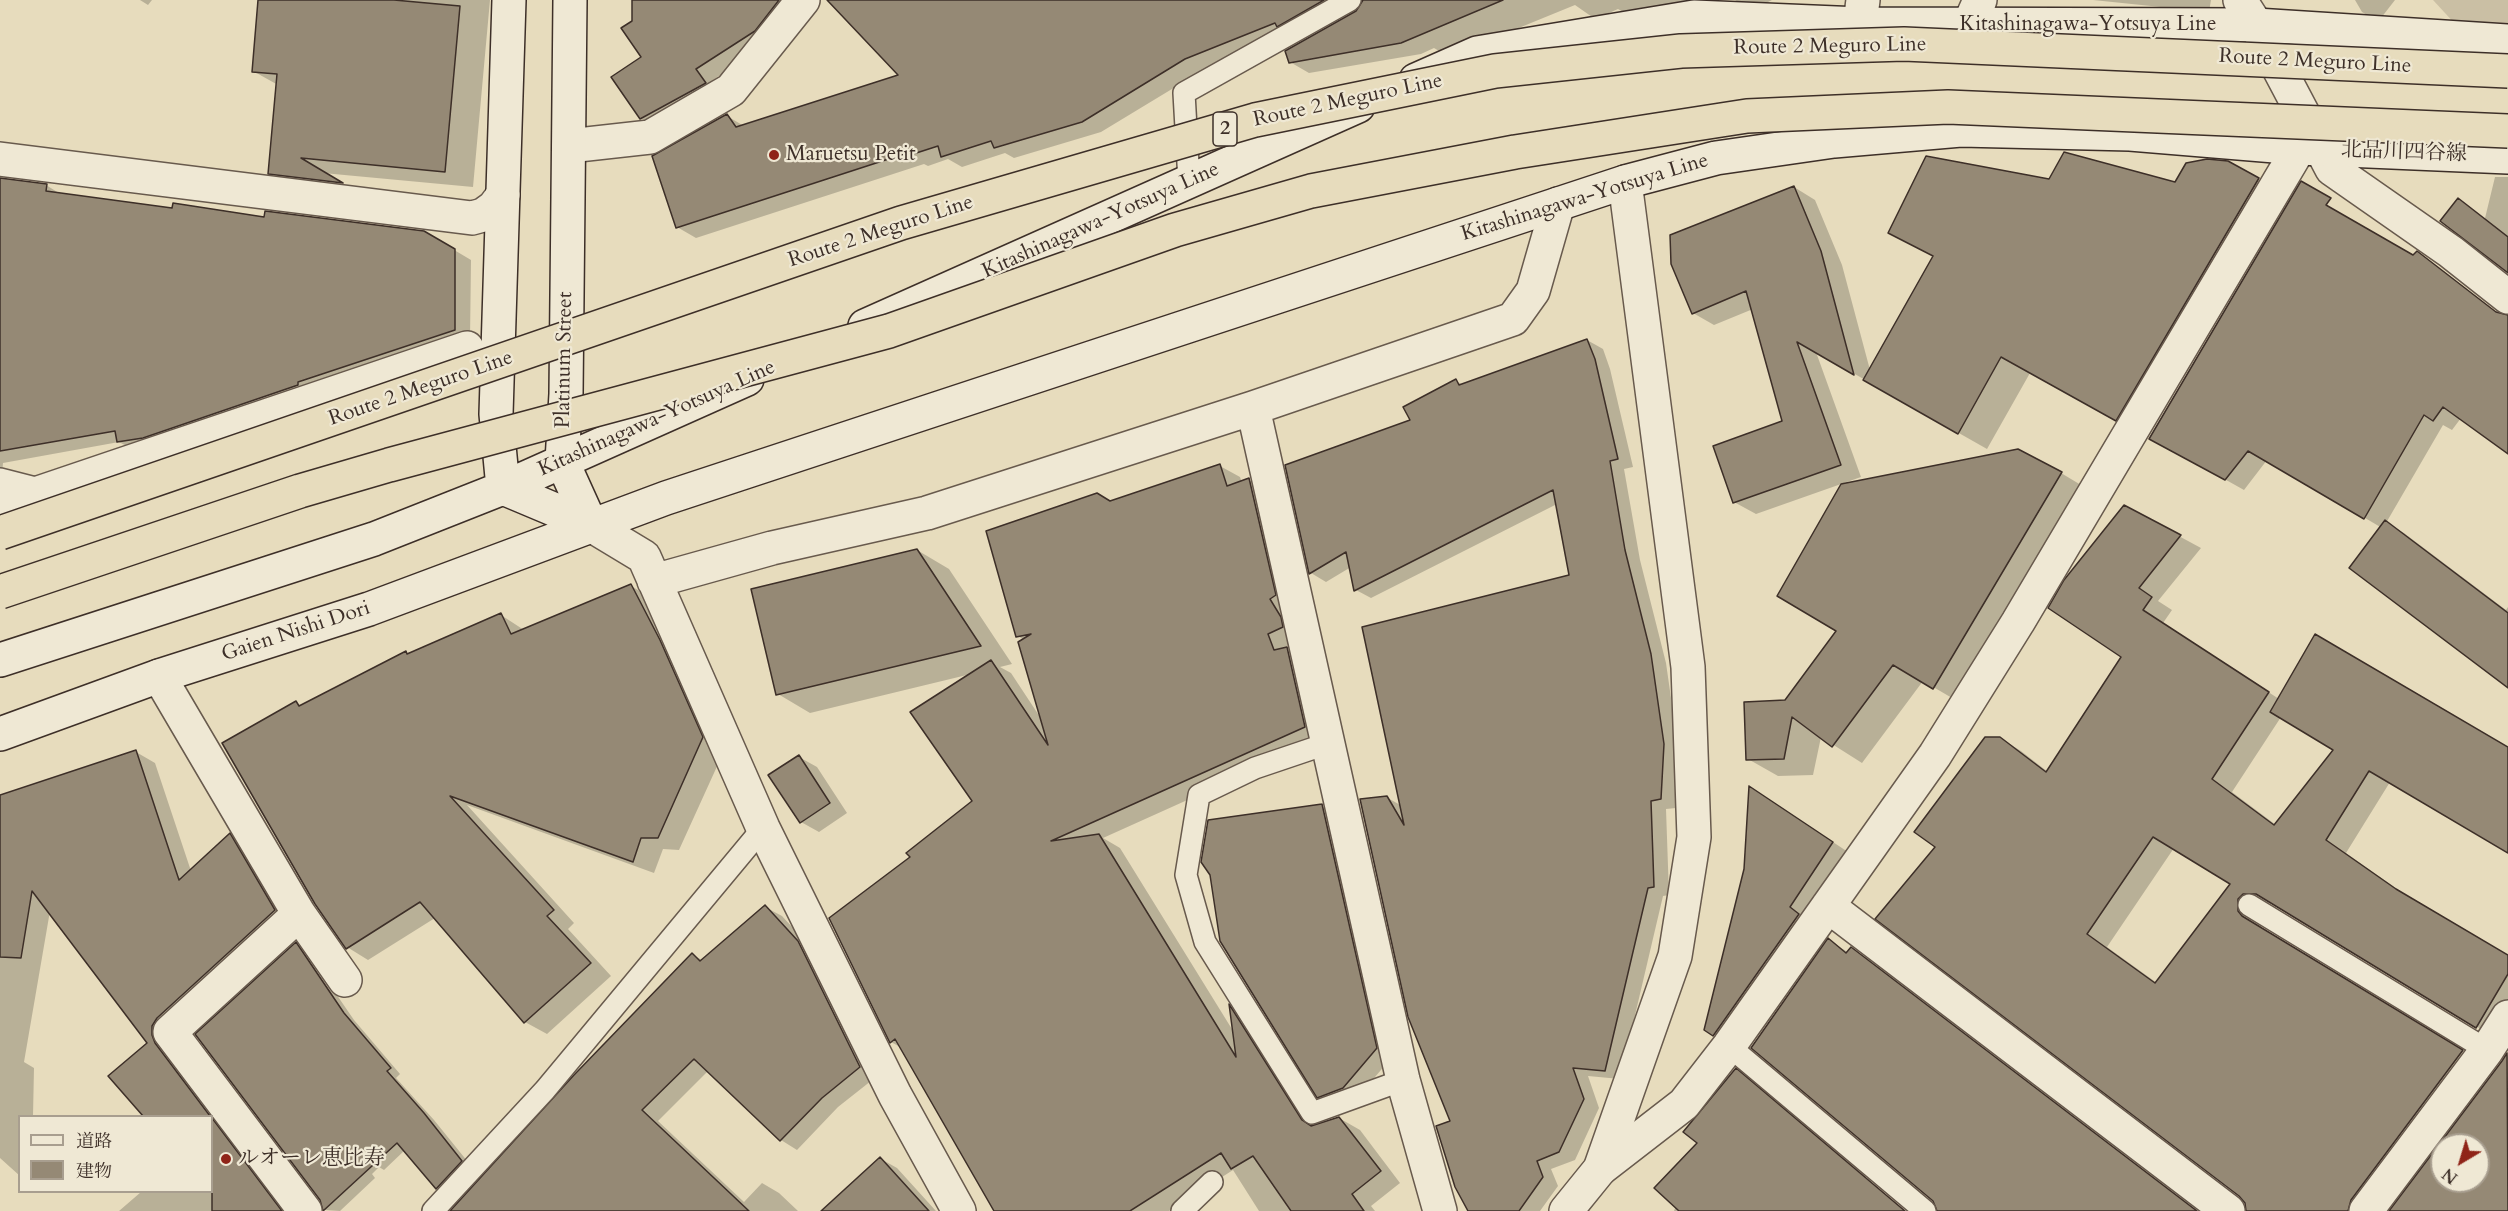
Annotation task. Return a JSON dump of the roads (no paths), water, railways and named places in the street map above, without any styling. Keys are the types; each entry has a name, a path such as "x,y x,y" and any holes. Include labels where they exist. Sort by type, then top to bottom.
{"highway":[{"name":"Route 2 Meguro Line","path":"0,534 902,223 1255,120 1495,71 1681,51 1905,44 2508,71"},
{"path":"0,592 300,491 389,465 889,332 1175,230 1311,191 1515,152 1747,116 1948,107 2508,131"}],"street":[{"path":"503,488 496,414 509,0"},
{"name":"Platinum Street","path":"570,0 566,394 562,461 591,525"},
{"path":"569,146 650,137 731,90 803,0"},
{"name":"Kitashinagawa-Yotsuya Line","path":"503,488 1477,53 1694,17 1861,12 2248,13 2508,41"},
{"path":"2248,13 2310,149 2332,169 2451,252 2508,297"},
{"name":"Kitashinagawa-Yotsuya Line","path":"591,525 718,480 1625,182 1716,158 1834,141 1961,130 2130,134 2310,149"},
{"path":"1566,1211 1600,1169 1684,1104 1729,1046 1935,755 2310,149"},
{"name":"北品川四谷線","path":"2310,149 2508,157"},
{"path":"0,159 472,218 483,215 494,207 503,195"},
{"path":"1600,1169 1674,956 1694,837 1688,667 1625,182"},
{"path":"654,581 772,548 927,513 1253,408 1513,319 1533,291 1558,204"},
{"path":"0,506 467,348"},
{"path":"1253,408 1403,1080 1440,1211"},
{"path":"0,660 374,539 503,488 591,525 644,557 763,828 895,1095 959,1211"},
{"name":"Gaien Nishi Dori","path":"0,734 159,676 369,609 591,525"},
{"path":"159,676 298,914 345,980"},
{"path":"1828,906 2228,1211"},
{"path":"298,914 170,1032 305,1211"},
{"path":"2366,1211 2502,1029"}],"lane":[{"path":"1189,181 1184,93 1350,0"},
{"path":"0,479 47,491"},
{"path":"1329,742 1255,768 1198,795 1186,875 1205,942 1312,1113 1403,1080"},
{"path":"433,1211 545,1090 763,828"},
{"path":"2249,905 2502,1029"},
{"path":"1729,1046 1925,1211"},
{"path":"1182,1211 1212,1182"}],"place":[{"name":"Maruetsu Petit","path":"774,155"},
{"name":"ルオーレ恵比寿","path":"226,1159"}]}
